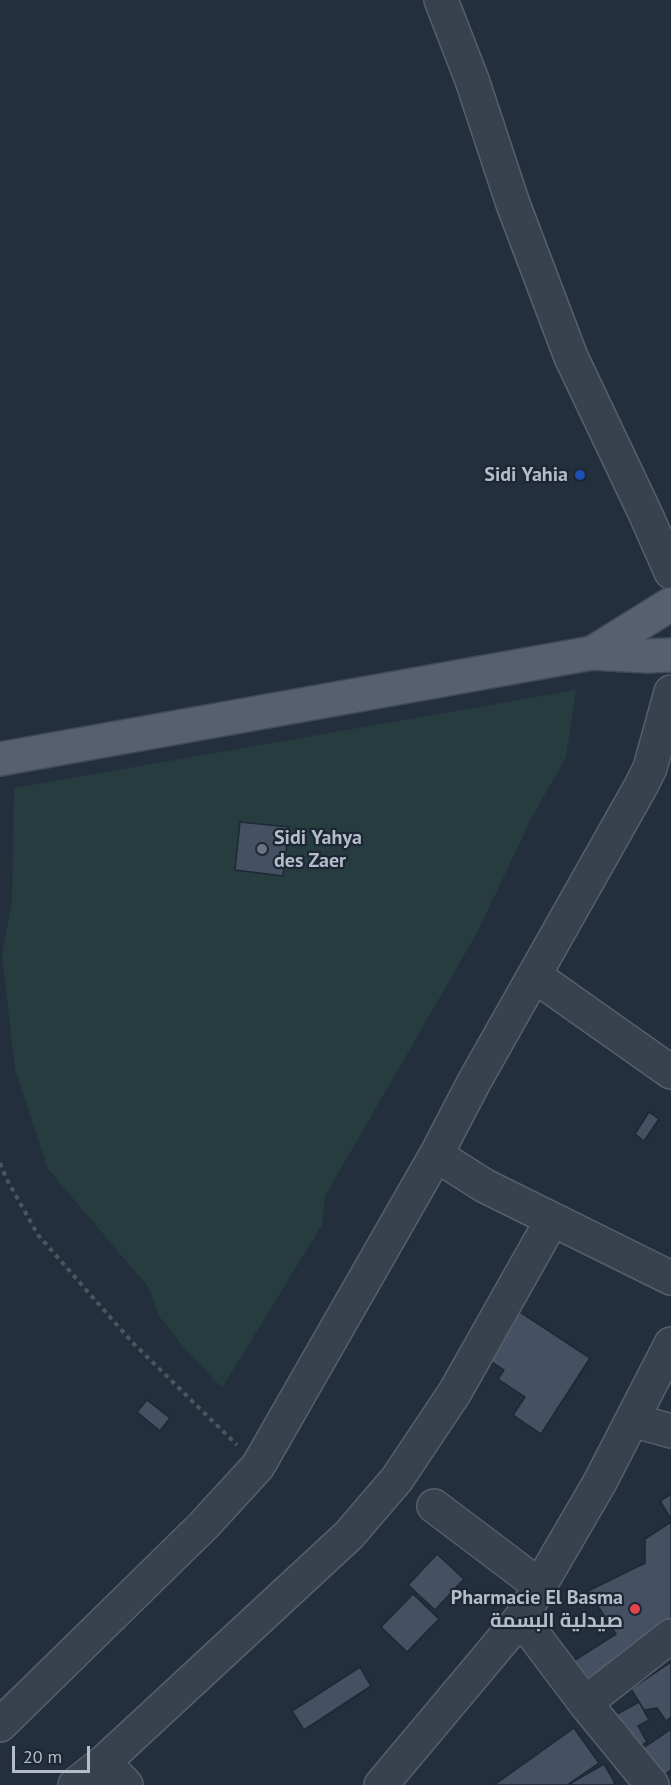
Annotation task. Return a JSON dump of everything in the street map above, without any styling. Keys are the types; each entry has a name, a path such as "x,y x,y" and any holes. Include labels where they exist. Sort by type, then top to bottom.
{"main road":[{"path":"591,653 671,604"},
{"path":"4,756 591,653 647,656 671,654 669,637 671,615"}],"street":[{"path":"441,0 472,80 513,204 571,357 658,524 671,573"},
{"path":"0,1725 204,1525 258,1466 474,1082 660,759 671,692"},
{"path":"535,976 671,1072"},
{"path":"435,1155 485,1186 671,1278"},
{"path":"75,1785 104,1762 349,1535 397,1479 455,1392 552,1220"},
{"path":"381,1785 521,1618 600,1482 669,1352"},
{"path":"632,1420 671,1431"},
{"path":"434,1506 540,1586"},
{"path":"521,1618 652,1785"},
{"path":"585,1702 671,1636"},
{"path":"104,1762 126,1785"}],"path":[{"path":"0,1163 38,1236 132,1342 258,1466"}],"green space":[{"path":"576,690 566,757 532,817 477,933 325,1196 322,1225 222,1388 186,1350 159,1316 149,1288 48,1169 15,1069 2,955 12,901 14,788"}],"building":[{"name":"Sidi Yahya des Zaer","path":"240,822 289,827 283,876 235,870"},
{"path":"649,1112 659,1119 644,1141 635,1134"},
{"path":"520,1312 590,1358 541,1434 513,1415 525,1397 498,1379 504,1370 489,1360"},
{"path":"147,1400 170,1418 160,1431 137,1412"},
{"path":"671,1494 671,1519 660,1501"},
{"name":"Pharmacie El Basma صيدلية البسمة","path":"671,1522 671,1627 586,1692 564,1667 616,1634 588,1591 645,1563 645,1539"},
{"path":"437,1554 464,1579 435,1610 408,1585"},
{"path":"413,1594 439,1619 407,1652 381,1627"},
{"path":"671,1662 671,1717 666,1721 657,1708 644,1710 631,1689"},
{"path":"360,1667 371,1686 304,1730 292,1711"},
{"path":"639,1702 649,1720 638,1726 647,1742 629,1753 610,1718"},
{"path":"574,1728 599,1763 567,1785 494,1785"},
{"path":"671,1729 671,1770 658,1779 639,1751"},
{"path":"604,1764 615,1783 612,1785 572,1785 571,1783"}],"place":[{"name":"Sidi Yahia","path":"580,475"},
{"name":"Sidi Yahya des Zaer","path":"262,849"},
{"name":"Pharmacie El Basma صيدلية البسمة","path":"635,1609"}]}
